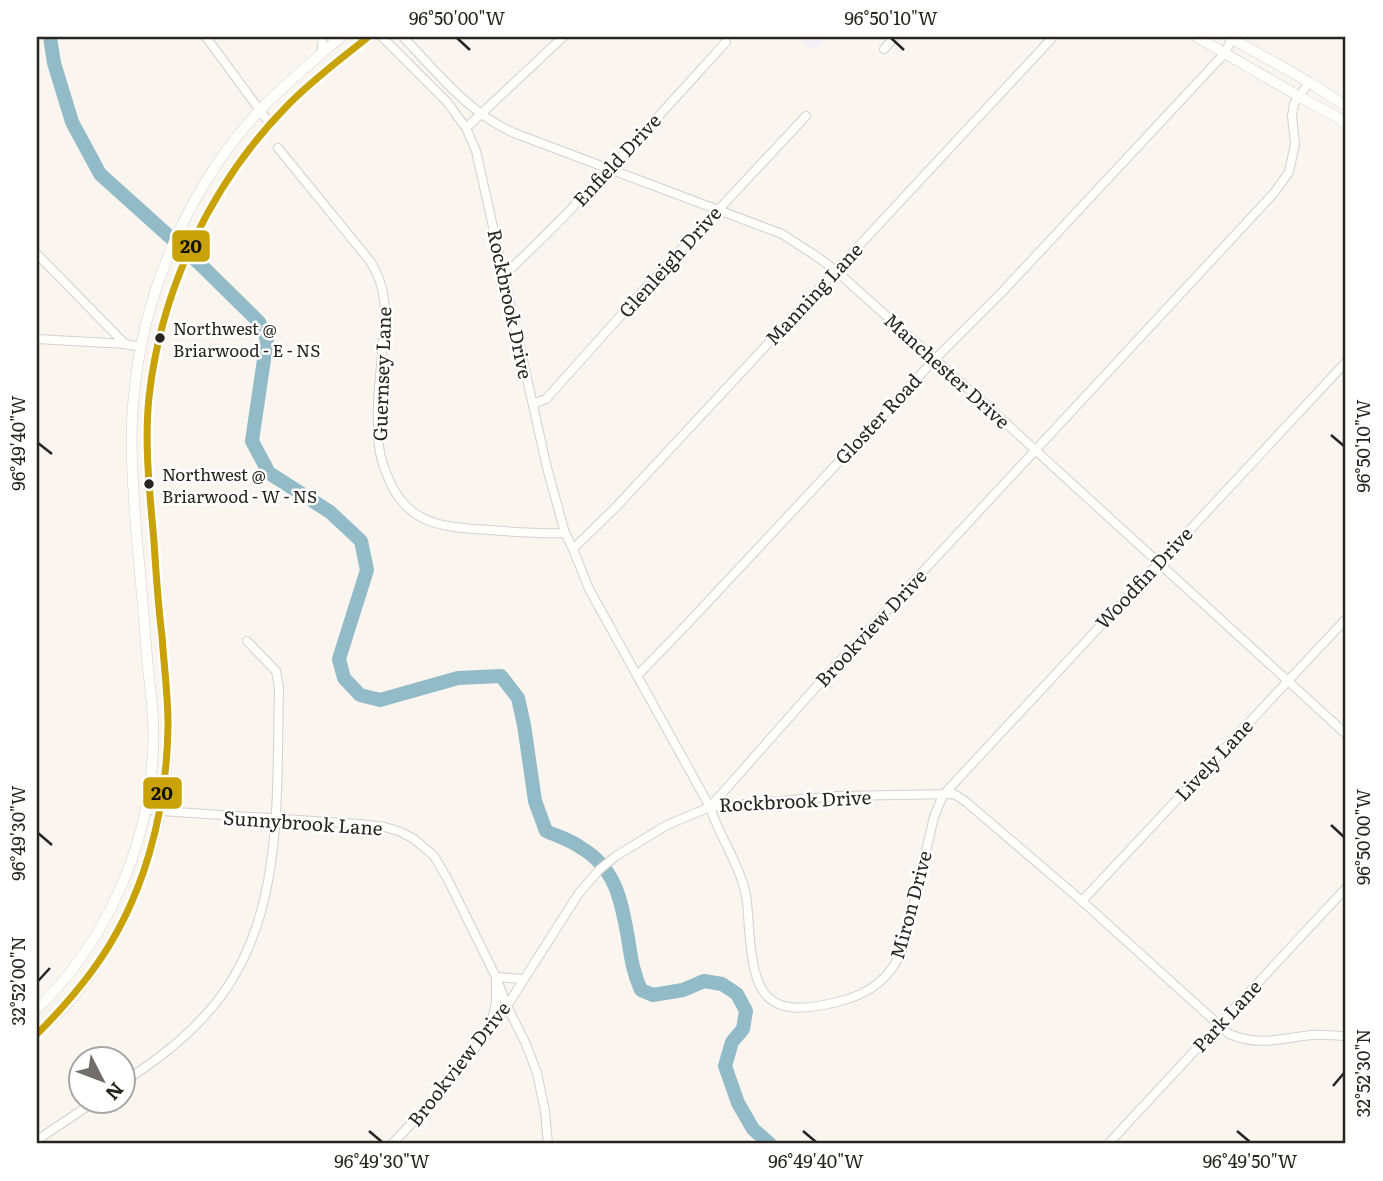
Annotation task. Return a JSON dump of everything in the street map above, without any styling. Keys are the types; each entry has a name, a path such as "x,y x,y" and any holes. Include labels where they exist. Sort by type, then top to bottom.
{"main road":[{"path":"37,1009 76,965 108,913 133,855 146,810 151,780 153,731 131,446 134,391 141,347 154,295 168,258 199,194 224,156 260,110 341,37"},
{"path":"37,1034 81,988 116,934 146,867 160,813 165,782 168,724 147,433 150,387 173,288 205,218 237,166 270,124 314,81 368,37"},
{"path":"1197,37 1346,124"},
{"path":"1230,37 1346,106"},
{"path":"141,347 157,351"},
{"path":"140,570 156,569"}],"street":[{"path":"206,37 270,124"},
{"path":"320,54 323,37"},
{"name":"Rockbrook Drive","path":"382,37 439,94 466,128 476,151 547,468 565,533 589,589 710,807 838,796 954,794 1082,901 1229,1034 1260,1042 1313,1035 1346,1036"},
{"path":"403,37 481,115"},
{"path":"466,128 563,37"},
{"path":"884,49 895,37"},
{"name":"Manning Lane","path":"573,548 616,508 1053,37"},
{"name":"Gloster Road","path":"637,676 1225,52 1230,37"},
{"name":"Enfield Drive","path":"504,275 610,169 726,42"},
{"name":"Brookview Drive","path":"392,1144 406,1131 489,1031 579,893 600,869 667,825 710,807 824,678 1283,182 1293,156 1294,104 1309,82"},
{"name":"Manchester Drive","path":"481,115 514,132 782,234 816,256 935,359 1346,734"},
{"name":"Glenleigh Drive","path":"533,404 546,399 806,116"},
{"name":"Guernsey Lane","path":"278,148 370,261 381,282 385,323 378,409 379,444 385,470 398,496 417,516 441,526 541,534 565,533"},
{"path":"37,254 125,344"},
{"path":"37,339 141,347"},
{"name":"Woodfin Drive","path":"943,795 1346,362"},
{"name":"Lively Lane","path":"1082,901 1346,619"},
{"path":"136,1074 188,1033 211,1010 227,988 241,964 256,928 267,888 275,820 279,688 276,671 247,641"},
{"name":"Miron Drive","path":"710,807 715,824 738,868 746,894 751,951 757,981 765,995 774,1003 785,1007 808,1007 839,1002 866,993 888,976 897,963 904,946 934,817 943,795"},
{"name":"Sunnybrook Lane","path":"146,810 360,824 384,827 414,839 434,856 441,868 496,977 526,1044 537,1073 548,1144"},
{"name":"Park Lane","path":"1108,1144 1346,888"},
{"path":"489,1031 496,1002 496,977 523,979"},
{"path":"37,1140 77,1114"}],"shaded area":[{"path":"798,37 827,37 814,51"}],"waterway":[{"path":"50,37 54,63 72,122 100,174 201,265 259,322 267,339 252,441 269,473 330,512 361,541 367,570 339,659 344,678 360,695 380,700 458,678 501,676 518,698 535,801 546,831 572,842 592,855 609,875 619,898 641,990 653,995 683,990 704,981 722,984 737,994 746,1011 743,1029 732,1042 725,1066 738,1103 753,1129 770,1144"}],"transit line":[{"name":"20","path":"37,1034 66,1004 92,971 126,915 149,854 163,790 168,725 147,433 155,357 165,317 194,240 235,169 260,136 297,96 368,37"}],"place":[{"name":"Northwest @ Briarwood - E - NS","path":"160,338"},
{"name":"Northwest @ Briarwood - W - NS","path":"149,484"}]}
